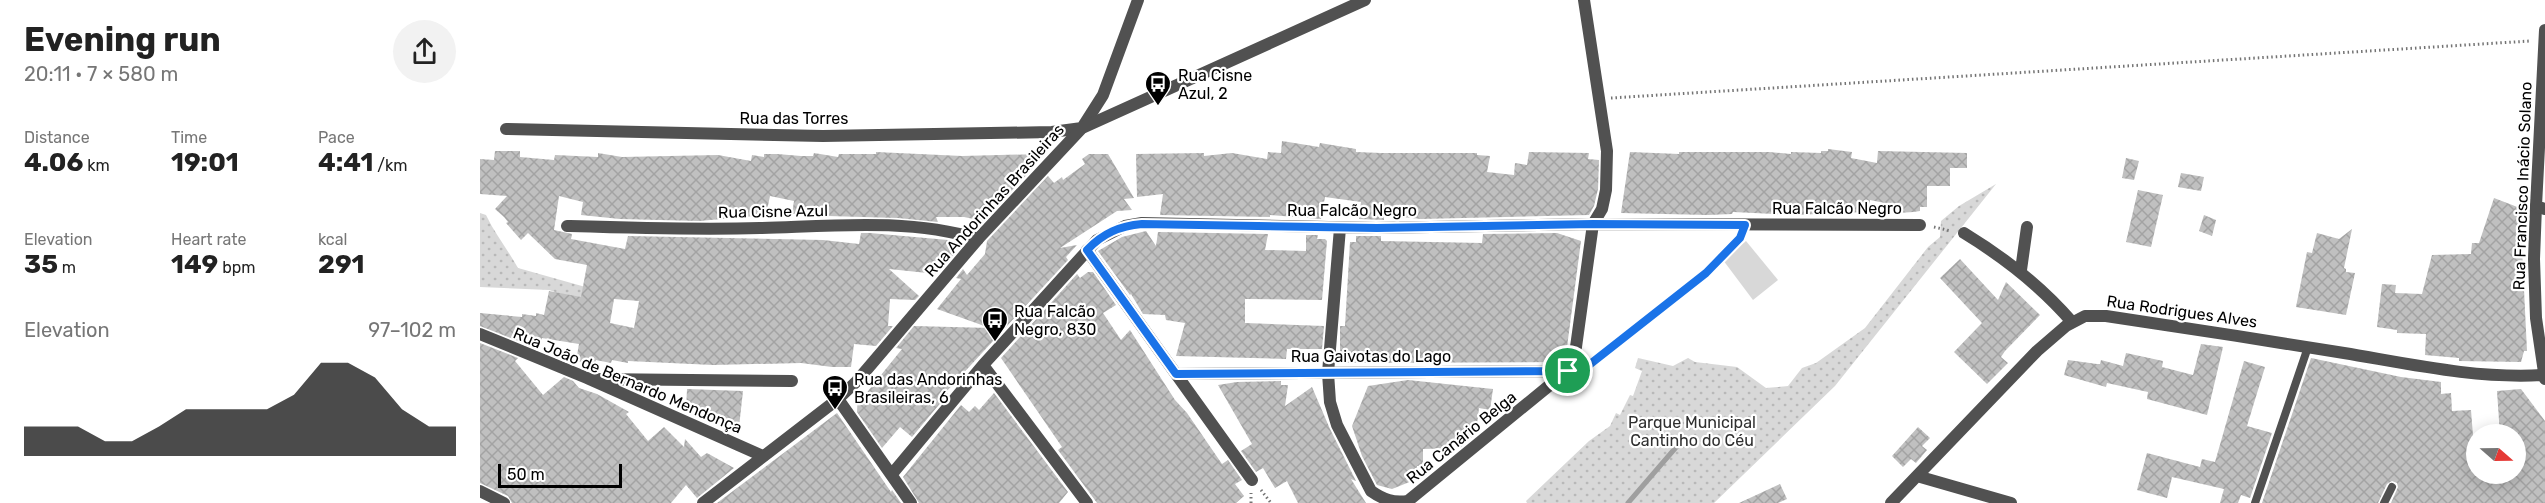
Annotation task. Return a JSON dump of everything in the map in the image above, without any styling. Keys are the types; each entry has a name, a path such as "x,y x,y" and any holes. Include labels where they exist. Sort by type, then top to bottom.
{"street":[{"path":"1082,128 1103,95 1138,0"},
{"name":"Rua Andorinhas Brasileiras","path":"703,503 838,399 857,381 978,239 1082,128 1365,0"},
{"path":"1568,371 1576,348 1593,224 1602,209 1606,190 1607,151 1584,0"},
{"name":"Rua Francisco Inácio Solano","path":"2544,35 2540,207 2534,271 2536,318 2544,377"},
{"name":"Rua das Torres","path":"506,129 823,136 1052,132 1082,128"},
{"name":"Rua Falcão Negro","path":"892,474 983,365 1096,240 1125,226 1142,224 1340,228 1593,224 1920,225"},
{"name":"Rua Cisne Azul","path":"567,226 667,230 848,226 926,228 978,239"},
{"path":"2021,270 2027,226"},
{"name":"Rua Canário Belga","path":"1340,228 1328,373 1330,402 1337,425 1364,479 1371,491 1380,498 1394,503 1408,501 1568,371"},
{"path":"1964,233 2021,270 2050,296 2072,322"},
{"path":"1087,250 1252,480"},
{"name":"Rua Rodrigues Alves","path":"1891,503 2037,351 2072,322 2085,316 2095,315 2456,371 2544,377"},
{"name":"Rua João de Bernardo Mendonça","path":"480,334 587,378 763,456"},
{"path":"983,365 1088,503"},
{"name":"Rua Gaivotas do Lago","path":"1176,374 1568,371"},
{"path":"587,378 792,381"},
{"path":"838,399 911,503"},
{"path":"1917,476 1965,492 2011,503"},
{"path":"480,491 504,503"}],"lane":[{"path":"2255,503 2308,347"},
{"path":"2384,503 2392,487"}],"path":[{"path":"1600,99 2544,35"},
{"path":"1568,371 1589,365 1706,273 1740,238 1745,225"},
{"path":"1920,225 1964,233"}],"green space":[{"name":"Parque Municipal Cantinho do Céu","path":"1996,184 1835,386 1714,503 1527,503 1526,501 1589,441 1610,426 1616,413 1620,415 1630,395 1633,396 1642,371 1635,368 1638,358 1673,366 1688,358 1695,362 1737,367 1766,388 1788,386 1802,368 1816,363 1865,328 1928,247 1940,237 1941,221 1959,206"},
{"path":"480,213 486,215 518,268 589,288 586,302 549,290 480,287"},
{"path":"1746,241 1778,280 1753,300 1723,260"}],"building":[{"path":"1282,141 1319,147 1320,143 1356,149 1356,152 1477,153 1477,155 1490,156 1487,172 1514,175 1515,163 1527,165 1529,152 1589,153 1588,159 1599,160 1598,189 1589,215 1421,219 1384,215 1384,220 1359,219 1361,202 1325,197 1321,219 1270,215 1270,217 1160,215 1163,194 1137,197 1136,154 1204,153 1204,156 1232,153 1267,159 1268,152 1281,153"},
{"path":"1828,149 1852,152 1851,158 1877,163 1878,151 1967,153 1967,168 1950,168 1950,186 1927,186 1927,207 1920,207 1920,211 1913,212 1898,213 1899,206 1870,200 1868,211 1851,213 1832,211 1832,213 1798,215 1733,212 1732,214 1708,215 1621,213 1630,152 1791,154 1791,152 1821,153"},
{"path":"495,151 520,151 520,157 554,160 555,155 598,157 598,153 622,157 718,155 751,161 752,155 764,157 764,154 813,156 814,153 838,157 839,154 876,154 876,152 962,156 1041,154 1032,166 1035,166 983,221 964,217 936,217 938,222 898,218 828,216 829,212 792,214 794,201 770,196 766,215 699,221 620,219 581,215 583,202 559,196 554,230 572,234 571,239 625,249 628,236 823,240 859,244 861,233 870,233 948,240 955,253 937,274 889,269 919,296 915,300 890,299 888,326 893,326 876,346 854,344 851,367 801,363 713,365 628,361 628,363 612,360 611,363 596,360 595,365 576,361 579,344 542,338 539,349 480,326 480,313 522,317 522,314 544,315 549,291 581,297 587,265 555,259 528,233 521,240 495,209 507,196 480,194 480,159 494,160","holes":["614,299 639,301 634,328 610,323"]},
{"path":"1089,154 1108,154 1134,198 1124,199 1132,210 1117,211 1060,248 1077,245 1066,257 1068,260 946,392 948,394 912,437 900,427 882,448 857,412 858,392 864,396 902,349 896,348 914,326 990,328 937,309 961,279 956,278 963,269 967,275 985,254 987,241 1048,176 1054,183 1062,177 1063,180 1085,164 1082,159"},
{"path":"2126,158 2139,161 2134,180 2122,178"},
{"path":"2181,173 2204,177 2201,191 2178,187"},
{"path":"2138,190 2163,195 2151,247 2126,242"},
{"path":"2494,198 2520,208 2527,351 2524,351 2521,362 2459,361 2459,358 2425,355 2426,334 2397,333 2397,330 2377,327 2382,284 2396,285 2395,293 2422,294 2432,255 2471,254 2472,243 2479,243"},
{"path":"2204,215 2216,220 2212,236 2199,231"},
{"path":"2352,229 2344,268 2346,272 2355,273 2346,315 2296,307 2307,252 2312,253 2317,233 2339,239"},
{"path":"1146,231 1156,246 1158,232 1268,234 1265,250 1306,251 1306,235 1318,235 1317,239 1325,239 1327,241 1322,300 1245,299 1245,323 1324,326 1322,349 1287,349 1286,359 1176,356 1185,323 1166,320 1165,315 1143,314 1131,294 1098,251 1122,237"},
{"path":"1557,233 1581,241 1567,347 1562,362 1340,363 1340,326 1345,326 1350,242 1356,242 1356,236 1381,236 1381,241 1482,243 1483,234"},
{"path":"1960,259 1998,300 2006,282 2040,315 2005,351 2001,357 2008,363 1987,384 1954,352 1982,323 1940,278"},
{"path":"1088,272 1093,272 1116,305 1103,313 1121,340 1130,330 1175,400 1187,413 1222,464 1228,460 1242,480 1235,484 1244,496 1236,503 1097,503 1058,450 1062,447 1001,358 1077,274 1080,278"},
{"path":"480,343 518,358 515,361 543,395 564,377 573,381 579,388 597,394 629,412 626,414 648,441 664,427 684,447 685,439 701,457 707,453 734,468 697,498 686,485 671,503 512,503 508,496 480,483"},
{"path":"2201,344 2223,347 2207,415 2147,399 2148,392 2107,383 2106,387 2064,375 2068,360 2100,364 2101,360 2123,366 2126,353 2163,361 2162,367 2193,375"},
{"path":"2311,358 2401,377 2441,382 2441,394 2451,393 2452,411 2471,410 2472,424 2466,424 2466,484 2526,484 2526,424 2499,424 2497,391 2521,389 2545,421 2545,503 2391,503 2398,487 2397,483 2392,481 2387,484 2378,503 2262,503"},
{"path":"2244,361 2265,367 2247,426 2272,433 2250,498 2241,495 2238,503 2220,503 2224,489 2172,477 2167,498 2137,490 2147,453 2200,467 2202,459 2215,462"},
{"path":"1408,380 1493,389 1490,410 1479,408 1476,433 1460,448 1423,449 1422,466 1417,466 1417,479 1392,489 1377,485 1362,456 1352,426 1368,386"},
{"path":"1281,381 1281,385 1288,385 1285,406 1312,387 1356,481 1351,479 1366,503 1298,503 1287,481 1275,488 1263,468 1256,472 1241,451 1252,444 1218,385"},
{"path":"687,389 743,391 739,427 686,410"},
{"path":"994,393 1068,492 1059,503 919,503 903,477 961,405 969,412 975,406 979,410"},
{"path":"837,413 901,503 717,503"},
{"path":"1918,427 1930,438 1922,446 1927,450 1916,463 1911,459 1903,467 1892,456"},
{"path":"1780,484 1787,499 1778,503 1739,503"}],"waterway":[{"path":"1628,503 1678,445"}],"place":[{"name":"Rua Cisne Azul, 2","path":"1158,107"},
{"name":"Rua Falcão Negro, 830","path":"995,343"},
{"name":"Rua das Andorinhas Brasileiras, 6","path":"835,411"}],"route":[{"path":"1142,224 1377,228 1593,224 1745,225 1740,238 1706,273 1589,365 1568,371 1176,374 1087,250 1096,240 1112,231 1125,226 1142,224"}]}
